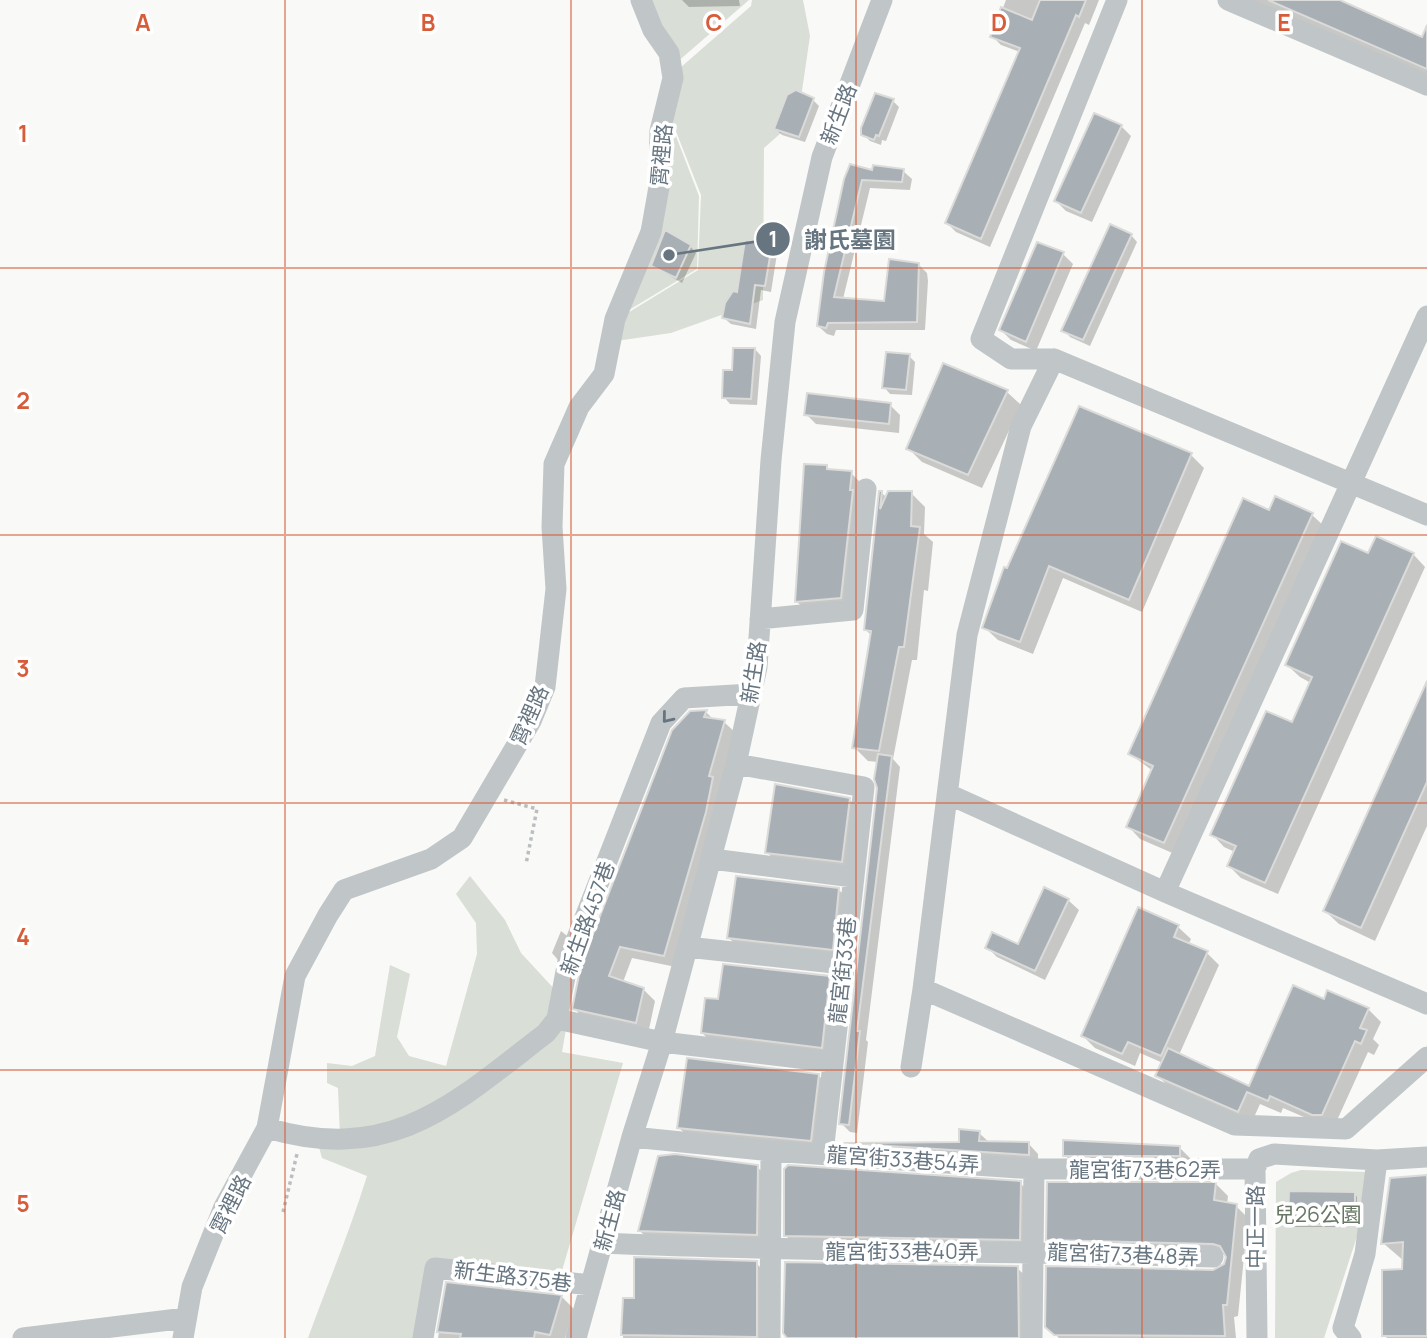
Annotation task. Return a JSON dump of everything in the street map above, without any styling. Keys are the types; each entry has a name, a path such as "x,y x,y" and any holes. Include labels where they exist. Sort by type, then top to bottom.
{"street":[{"name":"霄裡路","path":"184,1328 192,1287 224,1207 267,1128 295,976 344,890 431,859 462,838 531,720 545,687 556,589 552,527 554,464 579,407 604,374 615,319 651,232 659,187 660,131 673,78 669,53 653,30 641,0"},
{"name":"新生路","path":"576,1338 632,1137 662,1042 736,764 757,667 771,460 785,322 822,157 882,0"},
{"path":"1117,0 981,339 1011,359 1054,359 1352,481 1427,515"},
{"path":"1228,0 1427,85"},
{"path":"1165,891 1427,316"},
{"path":"911,1067 967,635 1021,426 1054,359"},
{"path":"761,619 853,610 866,489"},
{"name":"新生路457巷","path":"557,1018 568,961 661,723 684,698 751,694"},
{"name":"龍宮街33巷","path":"736,764 864,788 823,1153"},
{"path":"948,794 1427,1004"},
{"path":"712,859 853,877"},
{"path":"687,947 716,948 843,964"},
{"path":"923,989 1235,1125 1346,1129 1427,1057"},
{"path":"267,1128 301,1138 385,1136 450,1107 546,1032 557,1018 662,1042 832,1062"},
{"name":"龍宮街33巷54弄","path":"632,1137 771,1151 1034,1169"},
{"path":"770,1338 771,1151"},
{"name":"中正一路","path":"1257,1338 1255,1169 1259,1159 1274,1154 1377,1160 1427,1157"},
{"path":"1351,1338 1343,1328 1365,1254 1377,1160"},
{"path":"1032,1338 1034,1169"},
{"name":"龍宮街73巷62弄","path":"1034,1169 1255,1169"},
{"name":"龍宮街33巷40弄","path":"603,1243 772,1251 1033,1252"},
{"name":"龍宮街73巷48弄","path":"1033,1252 1213,1257"},
{"name":"新生路375巷","path":"423,1338 435,1268 591,1285"},
{"path":"23,1338 184,1328"}],"path":[{"path":"488,795 537,809 526,864"},
{"path":"283,1212 301,1138"}],"green space":[{"path":"646,0 749,0 676,63"},
{"path":"752,0 803,0 810,36 798,118 764,148 763,300 671,333 616,341 621,317 698,270 701,195 670,116 680,68 751,6"},
{"path":"669,118 699,196 697,269 619,316"},
{"path":"470,876 505,920 521,953 570,1006 562,1052 623,1063 561,1274 436,1270 422,1338 308,1338 367,1176 322,1158 317,1140 340,1137 338,1088 327,1083 327,1063 352,1066 375,1056 390,965 410,974 397,1037 409,1056 446,1066 477,954 476,923 456,894"},
{"name":"兒26公園","path":"1301,1170 1367,1172 1373,1187 1324,1338 1275,1338 1276,1182"}],"building":[{"path":"1040,0 1086,0 1079,17 1076,15 981,239 945,223 1020,48 990,37 1001,7 1032,20"},
{"path":"1268,0 1340,0 1422,37 1427,25 1427,69"},
{"path":"796,90 814,98 799,137 774,129 787,95"},
{"path":"875,93 894,99 879,136 876,135 874,140 861,135 861,128"},
{"path":"1094,113 1122,125 1081,213 1054,201"},
{"path":"850,164 872,170 873,165 904,169 902,182 862,180 834,297 884,301 889,259 919,263 917,322 828,323 826,328 817,326 824,272 844,179"},
{"path":"1110,224 1132,234 1083,340 1061,331"},
{"path":"665,230 691,245 676,278 651,266"},
{"path":"745,240 772,245 765,286 755,285 750,324 722,318 725,303 733,291 737,292"},
{"path":"1037,242 1064,252 1026,342 999,330"},
{"path":"733,348 755,348 751,399 722,398 723,370 732,370"},
{"path":"886,352 910,354 906,390 882,388"},
{"path":"943,363 1008,390 968,475 906,449"},
{"path":"807,393 891,403 889,424 804,415"},
{"path":"1079,406 1192,453 1129,600 1049,566 1020,642 982,628 1004,567 1007,568"},
{"path":"804,464 827,465 827,469 852,471 850,490 853,490 841,598 795,602"},
{"path":"879,491 882,491 880,509 888,491 912,491 911,526 920,527 904,647 899,647 879,751 852,748 871,631 864,630"},
{"path":"1275,496 1313,513 1164,843 1126,827 1153,766 1128,754 1243,498 1269,510"},
{"path":"1376,536 1414,553 1265,883 1227,866 1236,846 1210,835 1266,711 1292,722 1312,677 1285,665 1341,541 1368,553"},
{"path":"1427,681 1427,782 1361,928 1323,911"},
{"path":"707,710 704,717 725,720 709,776 713,777 706,812 664,956 620,947 609,976 644,988 636,1023 572,1009 581,965 672,730 690,711"},
{"path":"878,754 892,756 857,1031 860,1031 849,1125 839,1124 877,788 874,779"},
{"path":"775,784 850,798 842,862 765,853"},
{"path":"736,876 839,888 833,950 727,938"},
{"path":"1044,887 1069,899 1035,971 985,948 992,932 1018,944"},
{"path":"1138,907 1179,925 1174,937 1208,951 1161,1056 1128,1042 1122,1054 1081,1036"},
{"path":"723,964 830,976 822,1048 701,1033 705,998 718,999"},
{"path":"1293,985 1324,999 1327,990 1369,1008 1360,1028 1367,1030 1361,1044 1355,1041 1322,1115 1312,1115 1270,1096 1268,1101 1247,1092 1238,1112 1155,1076 1168,1048 1249,1086"},
{"path":"687,1058 819,1074 811,1141 677,1128"},
{"path":"959,1129 980,1131 979,1141 1029,1142 1029,1155 842,1143 959,1142"},
{"path":"1063,1140 1180,1146 1180,1156 1063,1156"},
{"path":"675,1154 758,1165 757,1235 638,1231 658,1156"},
{"path":"788,1165 1021,1181 1020,1240 784,1236 784,1169"},
{"path":"1427,1175 1427,1336 1382,1336 1382,1270 1402,1269 1403,1242 1381,1244 1390,1178"},
{"path":"1047,1182 1216,1182 1214,1200 1237,1204 1227,1305 1223,1305 1225,1336 1054,1335 1045,1327 1046,1266 1213,1270 1224,1264 1226,1257 1220,1246 1213,1244 1046,1240"},
{"path":"1289,1191 1355,1192 1355,1225 1288,1225"},
{"path":"634,1257 757,1261 757,1337 621,1335 623,1298 634,1298"},
{"path":"785,1262 1018,1266 1019,1338 787,1338 783,1333"},
{"path":"446,1282 562,1295 550,1335 535,1332 534,1338 460,1338 461,1334 437,1332"}],"place":[{"name":"謝氏墓園","path":"669,255"}]}
